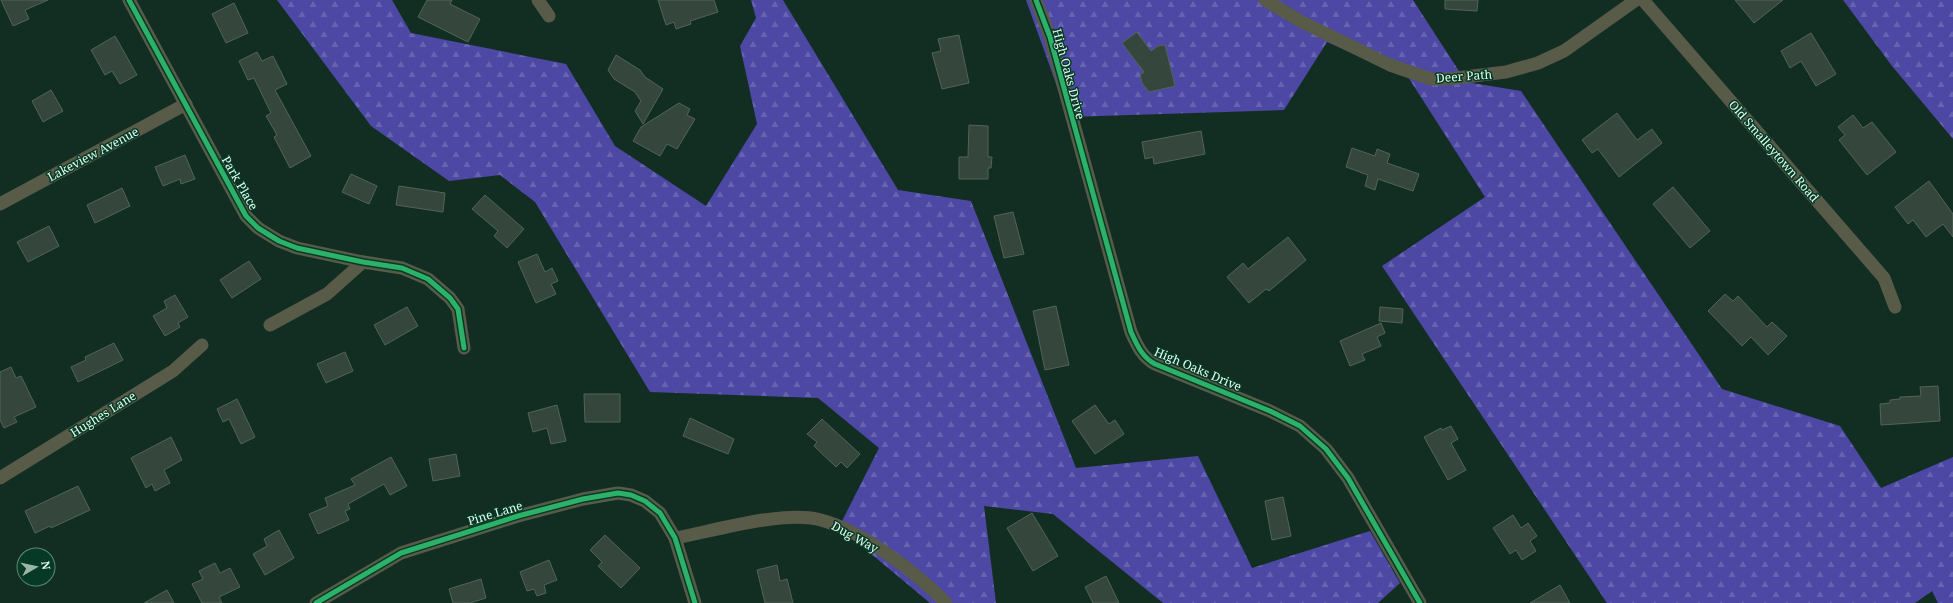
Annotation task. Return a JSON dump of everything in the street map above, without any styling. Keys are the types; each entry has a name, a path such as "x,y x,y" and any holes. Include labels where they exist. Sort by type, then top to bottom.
{"street":[{"name":"Park Place","path":"129,0 186,104 237,202 246,216 258,228 279,241 297,248 363,262 402,268 428,279 439,287 458,309 464,348"},
{"path":"538,0 549,16"},
{"name":"High Oaks Drive","path":"1036,0 1050,37 1072,125 1131,332 1138,347 1147,360 1155,364 1270,411 1300,426 1326,449 1348,478 1420,603"},
{"name":"Deer Path","path":"1265,0 1302,22 1390,65 1431,79 1448,79 1506,72 1538,63 1564,51 1636,0"},
{"name":"Old Smalleytown Road","path":"1644,0 1884,278 1895,307"},
{"name":"Lakeview Avenue","path":"0,204 186,104"},
{"path":"270,325 327,294 363,262"},
{"name":"Hughes Lane","path":"0,478 173,371 202,345"},
{"name":"Pine Lane","path":"316,603 402,553 518,516 583,499 618,493 631,494 645,501 660,513 675,538 695,603"},
{"name":"Dug Way","path":"675,538 769,520 810,518 827,521 868,542 915,575 946,603"}],"green space":[{"path":"277,0 392,0 411,33 566,64 615,146 706,206 757,124 740,46 756,18 751,0 783,0 898,190 971,201 1076,468 1198,456 1252,568 1370,531 1400,583 1378,603 1163,603 1053,514 984,506 996,603 930,603 839,527 879,448 818,398 650,392 535,202 500,175 449,181 371,126"},
{"path":"1026,0 1413,0 1466,82 1521,91 1722,389 1840,426 1881,488 1953,457 1953,603 1938,603 1932,591 1915,603 1607,603 1382,266 1485,197 1408,77 1327,42 1284,110 1068,117"},
{"path":"1843,0 1953,0 1953,139 1892,66"}],"building":[{"path":"1,0 48,0 25,10 29,19 13,26"},
{"path":"427,0 452,0 450,4 480,19 468,42 418,17"},
{"path":"658,0 714,0 718,12 690,21 691,24 676,29 674,22 666,25"},
{"path":"1445,0 1478,0 1477,11 1445,9"},
{"path":"1735,0 1783,0 1754,23"},
{"path":"234,3 248,33 226,43 212,14"},
{"path":"1137,32 1151,51 1158,46 1165,45 1175,86 1149,92 1142,83 1140,75 1144,72 1122,43"},
{"path":"1811,33 1836,74 1816,86 1801,61 1790,68 1781,51"},
{"path":"959,35 969,83 942,89 932,53 941,51 938,39"},
{"path":"115,36 137,75 120,84 112,71 105,75 91,50"},
{"path":"257,52 262,61 273,56 287,84 275,90 311,156 290,168 274,137 277,135 266,116 271,113 254,78 248,80 239,61"},
{"path":"616,55 640,70 645,77 663,89 643,124 635,111 641,101 635,92 614,79 608,70"},
{"path":"51,90 63,111 43,122 32,101"},
{"path":"679,103 690,109 687,115 695,119 677,149 667,144 660,156 633,141 641,127"},
{"path":"1617,113 1637,140 1652,129 1662,143 1619,177 1598,149 1592,153 1582,140"},
{"path":"1853,115 1863,128 1872,122 1896,152 1867,175 1839,140 1845,135 1838,127"},
{"path":"969,125 988,126 988,157 992,157 991,168 988,168 988,179 959,179 959,157 968,157"},
{"path":"1201,131 1205,154 1154,164 1153,157 1145,159 1142,142"},
{"path":"1352,148 1375,156 1377,149 1390,154 1387,163 1419,174 1413,191 1378,179 1375,190 1365,186 1368,175 1346,167"},
{"path":"185,155 195,179 181,184 180,179 163,186 155,167"},
{"path":"351,174 377,186 369,204 342,192"},
{"path":"1929,181 1953,214 1953,237 1943,224 1926,237 1913,220 1908,224 1895,207"},
{"path":"399,186 445,193 443,212 396,205"},
{"path":"1673,187 1710,231 1690,248 1653,204"},
{"path":"122,188 130,206 95,223 87,205"},
{"path":"485,195 524,229 507,248 494,236 498,231 472,209"},
{"path":"1013,212 1024,254 1004,258 994,216"},
{"path":"49,226 59,246 28,262 17,242"},
{"path":"1288,237 1306,260 1269,291 1266,289 1249,303 1227,277 1243,263 1248,269"},
{"path":"537,254 545,272 552,268 558,281 551,284 556,294 536,303 518,262"},
{"path":"249,261 261,279 232,298 220,280"},
{"path":"1725,294 1733,301 1738,296 1767,327 1772,322 1787,336 1768,355 1751,337 1742,346 1708,311"},
{"path":"175,295 188,317 178,323 180,327 165,336 153,316 167,308 164,301"},
{"path":"1056,306 1069,365 1045,370 1033,311"},
{"path":"407,307 418,326 385,345 374,325"},
{"path":"1380,307 1403,309 1402,323 1379,321"},
{"path":"1381,323 1385,333 1377,337 1381,346 1362,354 1365,360 1350,366 1340,341"},
{"path":"114,343 123,360 78,382 71,367 86,360 85,357"},
{"path":"345,352 353,371 326,383 317,364"},
{"path":"11,367 16,378 21,376 36,407 14,417 17,422 4,428 0,420 0,372"},
{"path":"1938,386 1940,421 1881,425 1880,404 1890,403 1890,400 1900,399 1900,397 1921,396 1920,387"},
{"path":"584,394 620,394 620,422 585,422"},
{"path":"237,399 255,437 241,444 229,419 223,422 217,409"},
{"path":"557,405 566,441 551,444 547,428 533,432 528,413"},
{"path":"1095,405 1109,424 1115,420 1124,434 1095,454 1072,421"},
{"path":"690,418 734,439 728,454 683,436"},
{"path":"822,419 860,454 847,468 841,462 836,467 814,446 817,442 807,434"},
{"path":"1451,426 1458,439 1451,443 1466,470 1448,480 1424,437 1441,428 1442,430"},
{"path":"171,437 182,460 164,470 170,483 155,491 152,484 146,488 131,458"},
{"path":"456,454 460,476 433,481 429,459"},
{"path":"391,457 407,486 390,495 384,484 348,504 350,509 345,511 349,520 318,534 309,514 328,506 325,498 355,485 351,479"},
{"path":"78,486 90,510 51,528 50,526 35,533 25,511"},
{"path":"1283,497 1291,536 1272,540 1265,501"},
{"path":"1032,513 1058,556 1033,571 1007,528"},
{"path":"1513,515 1521,528 1528,523 1537,536 1530,541 1536,551 1522,560 1516,550 1510,554 1493,528"},
{"path":"279,530 294,558 265,575 253,554 267,546 264,539"},
{"path":"605,535 640,568 621,588 598,566 602,562 590,550"},
{"path":"549,560 557,580 544,585 546,593 537,596 534,589 527,591 520,572"},
{"path":"215,563 220,573 230,568 240,587 219,597 222,603 202,603 192,584 203,579 199,571"},
{"path":"777,565 780,581 787,579 793,603 765,603 757,570"},
{"path":"1106,576 1119,603 1093,603 1085,587"},
{"path":"481,579 486,598 470,603 453,603 449,589"},
{"path":"1560,585 1570,603 1530,603"},
{"path":"167,590 174,603 144,603"}],"cycle path":[{"path":"129,0 246,216 258,228 279,241 297,248 363,262 402,268 428,279 450,298 458,309 464,348"},
{"path":"1036,0 1050,37 1131,332 1140,350 1150,361 1155,364 1270,411 1300,426 1326,449 1348,478 1420,603"},
{"path":"316,603 401,553 518,516 583,499 618,493 631,495 645,501 660,513 675,538 695,603"}]}
